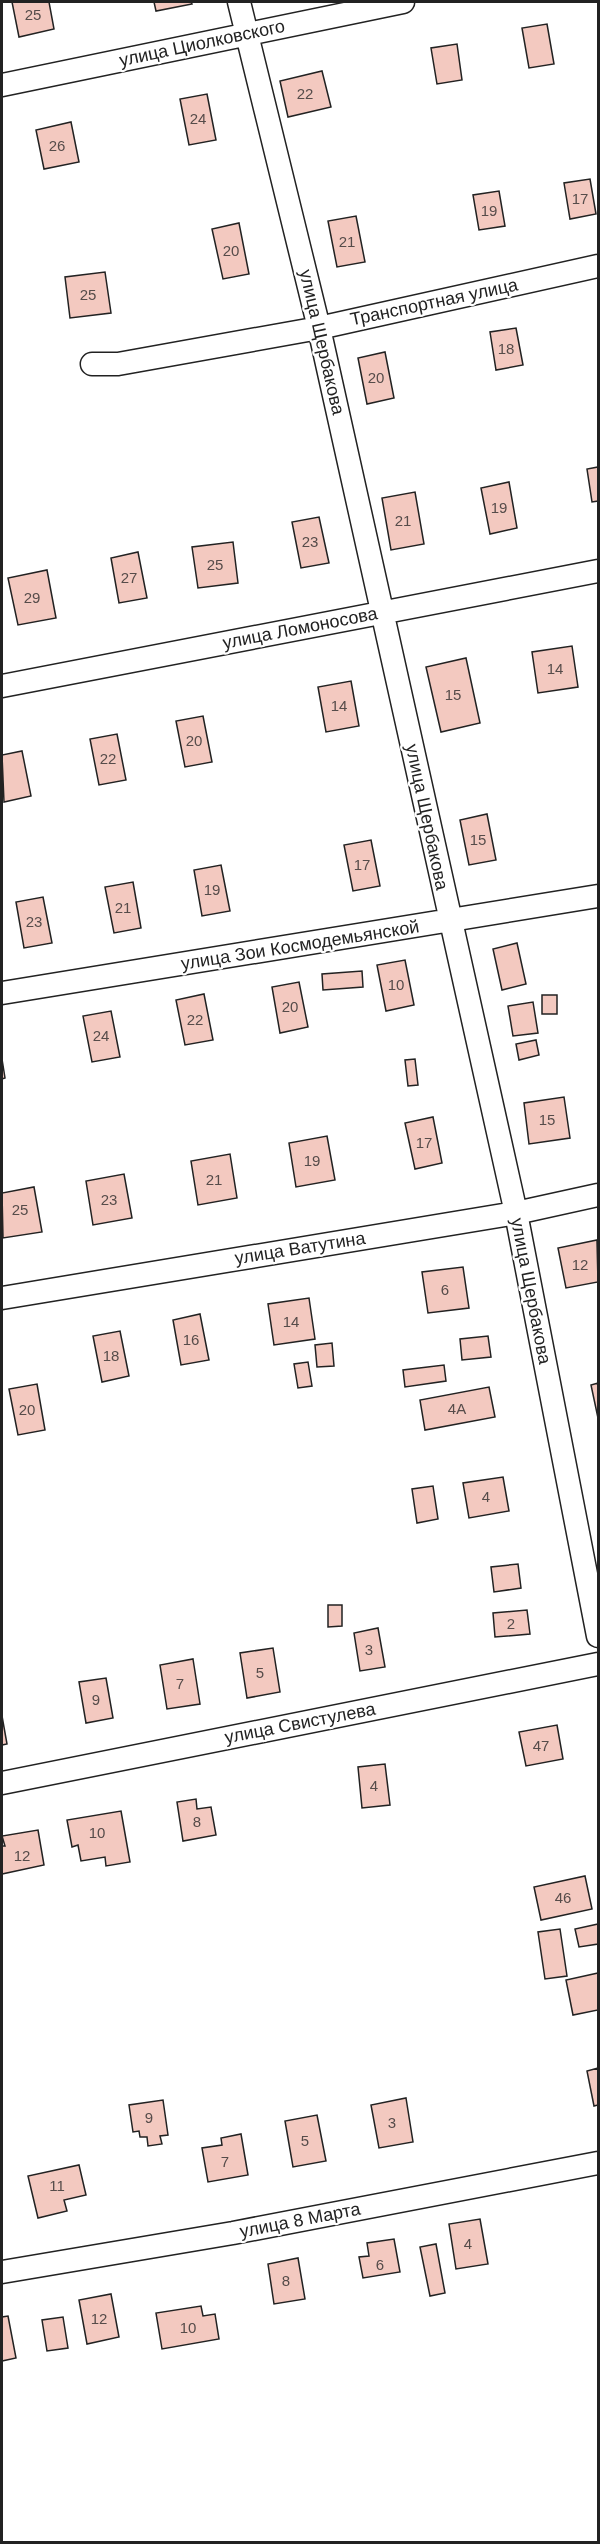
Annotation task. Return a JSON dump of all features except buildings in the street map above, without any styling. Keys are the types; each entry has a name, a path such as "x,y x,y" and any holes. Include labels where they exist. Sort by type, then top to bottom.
{"street":[{"name":"улица Щербакова","path":"239,2 245,34 320,328 516,1213 598,1636"},
{"name":"улица Циолковского","path":"2,85 403,2"},
{"name":"Транспортная улица","path":"92,364 118,364 320,328 598,266"},
{"name":"улица Ломоносова","path":"2,687 382,611 598,571"},
{"name":"улица Зои Космодемьянской","path":"2,993 598,896"},
{"name":"улица Ватутина","path":"2,1298 516,1213 598,1195"},
{"name":"улица Свистулева","path":"2,1783 598,1664"},
{"name":"улица 8 Марта","path":"2,2272 233,2233 598,2163"}]}
